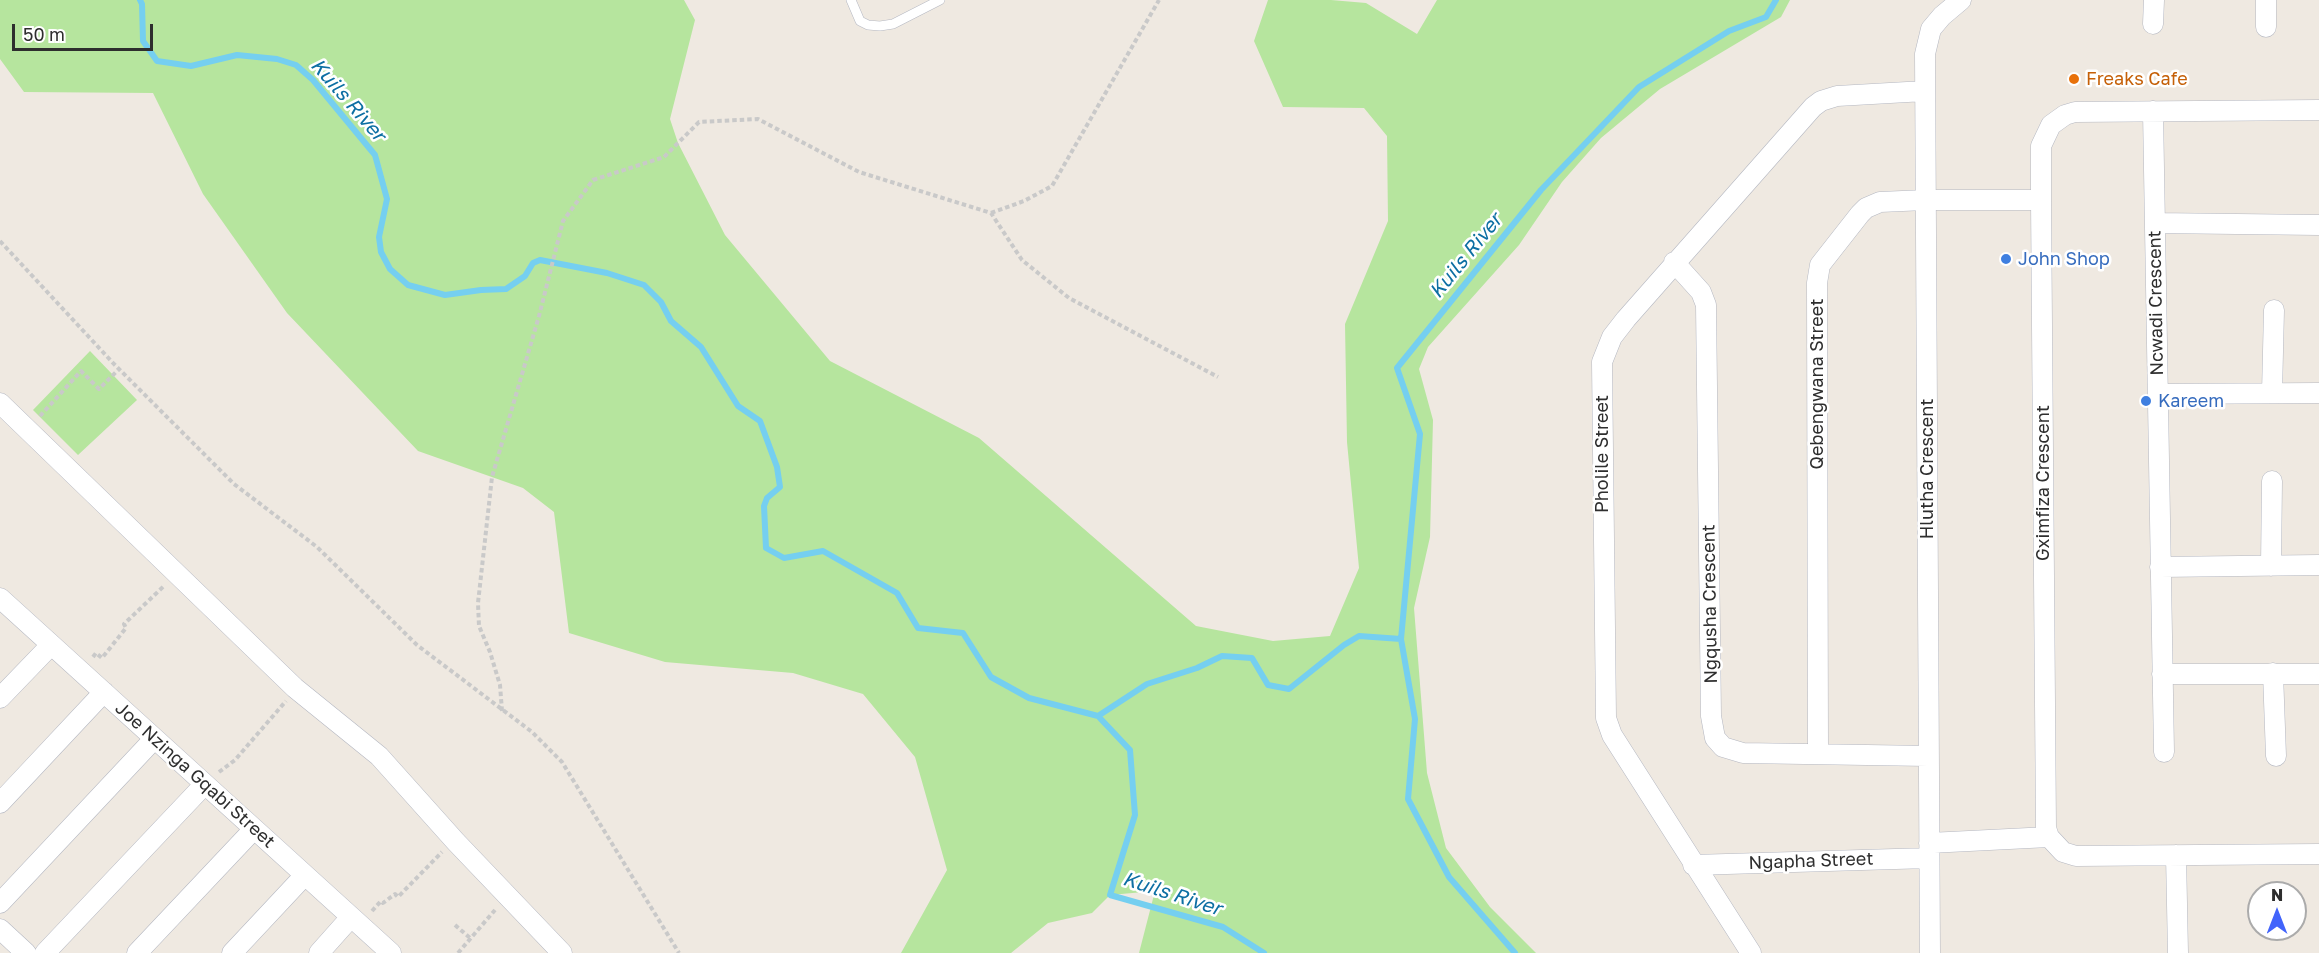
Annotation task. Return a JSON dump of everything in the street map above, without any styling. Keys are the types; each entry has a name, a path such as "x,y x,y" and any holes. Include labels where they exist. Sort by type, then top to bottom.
{"street":[{"name":"Hlutha Crescent","path":"1930,953 1925,54 1928,35 1942,16 1961,0"},
{"path":"2153,24 2154,0"},
{"path":"2266,0 2266,27"},
{"name":"Pholile Street","path":"1751,953 1612,735 1604,710 1602,362 1612,337 1674,262 1806,113 1821,101 1837,96 1925,91"},
{"name":"Gximfiza Crescent","path":"2049,837 2046,828 2041,146 2046,133 2056,121 2075,112 2319,110"},
{"name":"Ncwadi Crescent","path":"2153,111 2164,752"},
{"name":"Qebengwana Street","path":"1818,753 1818,272 1825,256 1866,208 1888,201 2041,200"},
{"path":"2155,224 2319,225"},
{"name":"Ngqusha Crescent","path":"1674,262 1701,292 1706,305 1712,730 1718,744 1743,753 1928,756"},
{"path":"2272,393 2274,310"},
{"path":"2158,394 2319,393"},
{"path":"0,403 296,687 379,756 456,842 562,953"},
{"path":"2271,566 2272,481"},
{"path":"2160,567 2319,566"},
{"name":"Joe Nzinga Gqabi Street","path":"1,602 104,692 391,953"},
{"path":"0,698 51,645"},
{"path":"2273,673 2276,756"},
{"path":"2162,674 2319,674"},
{"path":"0,803 104,692"},
{"path":"0,903 154,739"},
{"path":"45,953 205,784"},
{"path":"137,953 254,830"},
{"path":"2049,837 2064,852 2076,856 2319,854"},
{"name":"Ngapha Street","path":"1693,865 1929,850 2049,837"},
{"path":"2176,855 2178,953"},
{"path":"232,953 305,875"},
{"path":"319,953 355,921"},
{"path":"0,929 27,953"}],"lane":[{"path":"851,0 860,21 868,26 880,26 892,24 940,0"}],"path":[{"path":"502,711 500,685 479,626 478,603 492,477 563,221 592,180 664,157 699,122 758,119 859,172 991,213 1024,201 1052,186 1159,0"},
{"path":"991,213 1022,260 1069,298 1218,377"},
{"path":"0,241 119,369 234,484 317,546 417,645 532,732 562,762 679,953"},
{"path":"27,429 81,371 99,389 119,369"},
{"path":"80,671 96,653 102,658 126,628 124,624 177,574"},
{"path":"205,784 235,760 296,687"},
{"path":"355,921 381,901 383,903 395,894 398,897 443,851 456,842"},
{"path":"458,953 492,914 505,894"},
{"path":"455,925 470,938"}],"green space":[{"path":"0,0 684,0 695,20 670,119 678,143 725,235 830,361 979,438 1196,626 1273,641 1330,636 1359,568 1347,442 1345,324 1388,221 1387,136 1364,108 1283,107 1254,41 1268,0 1331,0 1366,3 1417,34 1437,0 1790,0 1781,17 1660,89 1601,138 1562,182 1519,245 1428,347 1419,369 1433,420 1430,537 1414,608 1427,773 1446,848 1490,907 1536,953 1139,953 1155,891 1110,895 1092,913 1048,923 1011,953 901,953 947,870 915,757 863,694 793,673 665,662 569,633 554,512 523,488 418,451 287,313 203,194 153,93 24,92 0,59"},
{"path":"90,351 137,400 78,455 33,410"}],"waterway":[{"name":"Kuils River","path":"140,0 143,41 157,61 191,66 237,55 277,59 296,65 313,80 375,155 387,199 379,237 381,252 390,269 408,285 445,295 506,289 525,276 533,263 540,260 607,273 644,285 661,302 671,321 701,347 738,406 760,421 777,467 780,487 767,498 764,506 766,548 784,558 823,551 897,593 918,628 963,633 991,677 1029,698 1098,716 1130,750 1135,815 1110,895 1223,927 1264,953"},
{"name":"Kuils River","path":"1515,953 1449,877 1408,799 1415,719 1401,639 1420,434 1397,368 1541,190 1639,87 1729,31 1766,17 1776,0"},
{"name":"Kuils River","path":"1098,716 1147,684 1197,668 1222,656 1252,658 1268,685 1289,689 1344,645 1359,636 1401,639"}],"place":[{"name":"Freaks Cafe","path":"2074,79"},
{"name":"John Shop","path":"2006,259"},
{"name":"Kareem","path":"2146,401"}]}
